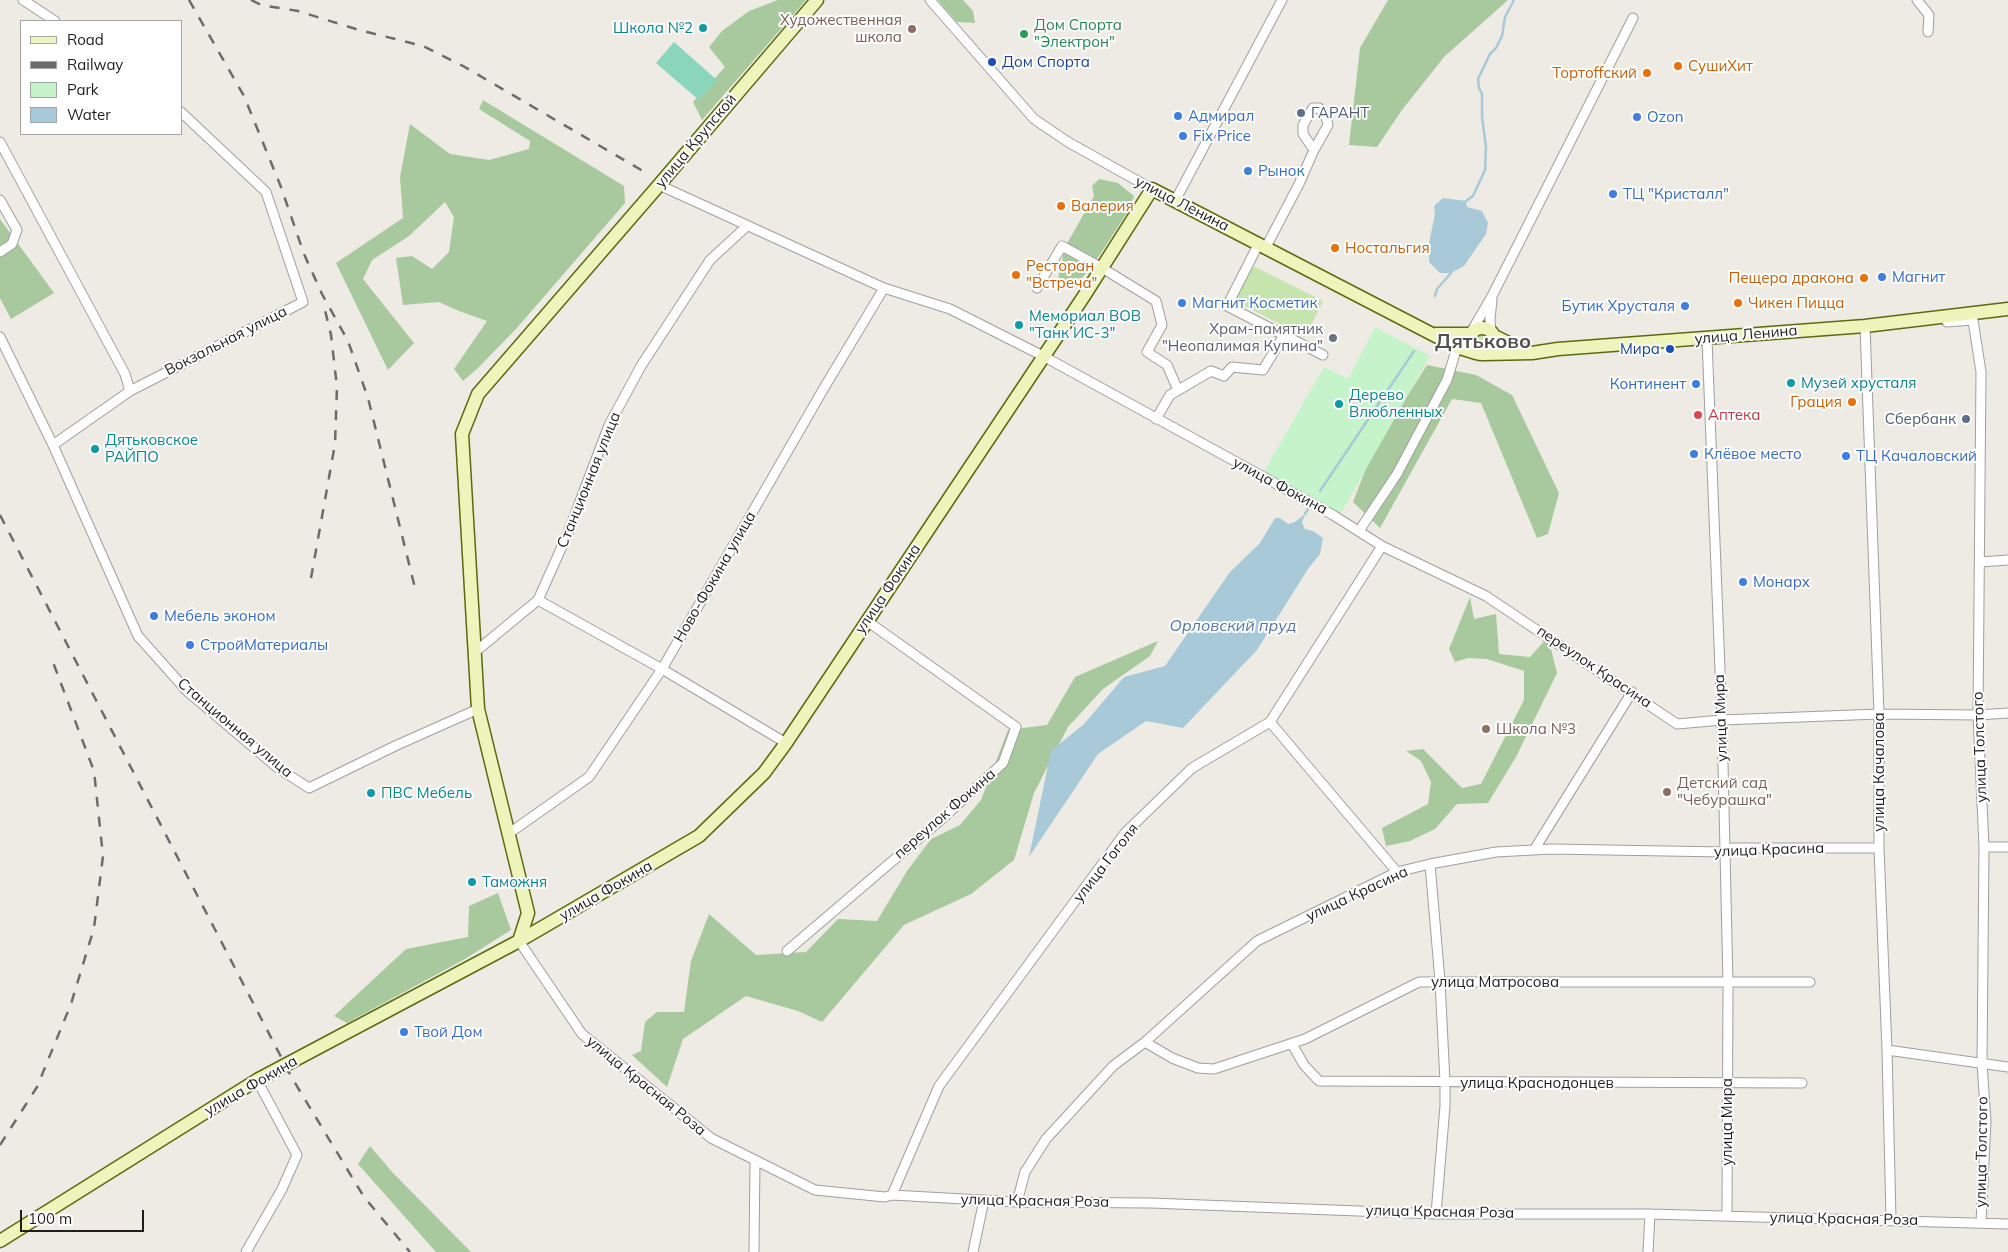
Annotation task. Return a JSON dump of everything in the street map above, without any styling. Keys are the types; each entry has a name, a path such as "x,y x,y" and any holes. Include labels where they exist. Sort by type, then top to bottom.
{"main road":[{"name":"улица Крупской","path":"475,652 462,434 478,394 817,0"},
{"name":"улица Ленина","path":"1152,189 1457,347 1480,353 1532,353 1558,349 1864,326 2008,309"},
{"name":"улица Фокина","path":"0,1242 257,1080 520,941 699,836 764,773 786,743 1102,268 1152,189"},
{"path":"1433,334 1470,334 1480,328 1514,347 1532,353"},
{"path":"1470,334 1468,342 1472,350 1480,353 1494,348 1493,334"},
{"path":"475,652 478,709 528,913 520,941"}],"street":[{"path":"23,0 53,20"},
{"name":"улица Ленина","path":"930,0 1034,120 1068,142 1152,189"},
{"path":"1175,201 1282,0"},
{"path":"1917,0 1929,16 1928,32"},
{"path":"1470,334 1492,296 1633,18"},
{"name":"Вокзальная улица","path":"53,445 130,391 303,302 266,192 182,113"},
{"path":"0,142 125,374 130,391"},
{"path":"1314,150 1299,184 1226,306 1323,355"},
{"path":"659,185 884,288 950,309 1043,356"},
{"path":"0,200 17,230 12,244 0,252"},
{"name":"Станционная улица","path":"475,652 538,600 568,533 609,425 641,366 710,260 747,226"},
{"path":"1037,288 1062,246 1156,301 1162,325 1147,352 1167,366 1178,390"},
{"name":"Ново-Фокина улица","path":"508,834 589,776 662,669 884,288"},
{"path":"1492,296 1490,320 1493,334"},
{"name":"улица Толстого","path":"1928,319 1928,323 1973,320 1981,372 1978,715 1984,847 1982,1064 1986,1121 1981,1223"},
{"name":"улица Качалова","path":"1864,326 1879,714 1879,848 1891,1219"},
{"path":"1156,418 1170,394 1211,370 1224,376 1232,367 1263,370 1284,335"},
{"path":"0,337 53,445"},
{"name":"улица Мира","path":"1707,339 1722,720 1728,984 1727,1216"},
{"path":"1360,532 1397,474 1443,388 1457,347"},
{"name":"улица Фокина","path":"1043,356 1333,515"},
{"name":"Станционная улица","path":"53,445 138,636 187,691 278,768 309,788 395,746 478,709"},
{"name":"переулок Красина","path":"1333,515 1382,546 1486,596 1678,724 1722,720 1879,714 1978,715 2008,713"},
{"name":"улица Гоголя","path":"892,1195 939,1086 1125,833 1192,768 1270,722 1382,546"},
{"path":"1980,562 2008,560"},
{"path":"538,600 662,669 786,743"},
{"name":"переулок Фокина","path":"787,951 944,817 1003,763 1016,727 867,621"},
{"path":"1534,850 1632,692"},
{"path":"1270,722 1397,872"},
{"path":"1984,847 2008,847"},
{"name":"улица Красина","path":"1018,1202 1024,1172 1046,1139 1113,1066 1145,1042 1258,941 1397,872 1496,852 1534,850 1724,852 1731,848 1879,848"},
{"path":"1430,864 1440,982 1445,1082 1445,1106 1436,1214"},
{"name":"улица Красная Роза","path":"520,941 582,1034 711,1138 815,1190 885,1197 892,1195 1018,1202 1151,1203 1436,1214 1650,1214 1891,1219 2008,1224"},
{"name":"улица Матросова","path":"1145,1042 1172,1058 1198,1068 1214,1069 1292,1044 1419,982 1728,984 1810,982"},
{"name":"улица Краснодонцев","path":"1292,1044 1304,1065 1319,1081 1802,1083"},
{"path":"1887,1050 2008,1067"},
{"path":"246,1252 282,1189 297,1155 257,1080"},
{"path":"754,1252 755,1160"},
{"path":"973,1252 984,1200"},
{"path":"1648,1252 1650,1214"}],"green space":[{"path":"778,0 806,0 702,120 693,102 725,67 709,47 722,31 749,11"},
{"path":"938,0 963,0 973,11 975,23 957,22"},
{"path":"1388,0 1508,0 1444,57 1402,110 1377,147 1349,145 1360,48"},
{"path":"674,42 717,80 699,100 656,63"},
{"path":"483,100 624,186 625,203 516,329 463,381 454,369 487,321 439,302 403,305 396,258 412,256 432,269 449,252 454,217 445,202 409,236 372,260 363,279 414,343 388,370 336,263 403,218 400,177 410,124 450,154 489,160 529,149 530,141 479,109"},
{"path":"1099,179 1118,183 1134,196 1127,213 1099,256 1076,286 1058,279 1065,247 1094,196 1092,186"},
{"path":"0,219 54,293 11,319 0,298"},
{"path":"1253,266 1323,301 1305,337 1235,301"},
{"path":"1375,327 1430,356 1340,515 1264,472 1324,367 1348,379"},
{"path":"1483,333 1489,335 1491,341 1489,347 1483,349 1477,347 1475,341 1477,335"},
{"path":"1427,365 1476,375 1512,395 1559,493 1548,534 1537,538 1481,403 1452,399 1380,528 1353,502 1373,450"},
{"path":"1470,597 1474,619 1496,614 1499,654 1530,657 1548,637 1557,673 1516,757 1488,803 1457,804 1435,829 1410,841 1386,846 1382,828 1428,804 1431,782 1421,761 1406,751 1423,749 1462,788 1481,784 1524,700 1524,671 1487,659 1468,658 1455,662 1449,649"},
{"path":"1158,641 1150,656 1103,689 1068,727 1034,793 1014,860 971,894 904,925 822,1022 798,1011 746,996 683,1039 667,1087 632,1055 641,1051 645,1022 657,1012 684,1012 691,961 709,914 756,955 806,952 838,919 877,921 907,871 931,839 960,825 981,800 1008,730 1047,725 1075,677"},
{"path":"498,893 511,930 465,959 347,1023 334,1016 406,949 468,937 469,906"},
{"path":"370,1146 393,1173 471,1252 436,1252 358,1164"}],"water":[{"path":"1443,198 1466,201 1467,207 1482,211 1488,223 1486,234 1464,266 1451,273 1440,273 1429,262 1429,243 1435,214 1434,206"},
{"name":"Орловский пруд","path":"1305,514 1302,523 1305,529 1313,531 1323,538 1320,554 1308,569 1257,650 1183,728 1146,721 1098,754 1029,857 1051,751 1084,724 1124,677 1165,666 1230,572 1260,543 1275,518 1280,518 1288,524 1295,522"}],"waterway":[{"path":"1466,201 1473,196 1485,170 1486,147 1482,117 1482,94 1478,79 1490,54 1496,48 1502,36 1505,17 1514,0"},
{"path":"1435,296 1437,289 1451,273"},
{"path":"1320,491 1414,351"},
{"path":"1305,514 1310,506"}],"railway":[{"path":"189,0 244,96 281,187 304,254 322,294 348,341 368,398 416,592"},
{"path":"251,0 261,5 298,11 359,30 423,46 463,66 648,174"},
{"path":"311,578 335,444 337,387 331,335 324,306"},
{"path":"0,515 292,1078 364,1197 410,1252"},
{"path":"0,1145 37,1087 71,1004 94,928 103,856 94,771 51,657"}],"place":[{"name":"Школа №2","path":"703,28"},
{"name":"Художественная школа","path":"912,29"},
{"name":"Дом Спорта \"Электрон\"","path":"1024,34"},
{"name":"Дом Спорта","path":"992,62"},
{"name":"СушиХит","path":"1678,66"},
{"name":"Тортоffский","path":"1647,73"},
{"name":"ГАРАНТ","path":"1301,113"},
{"name":"Адмирал","path":"1178,116"},
{"name":"Ozon","path":"1637,117"},
{"name":"Fix Price","path":"1183,136"},
{"name":"Рынок","path":"1248,171"},
{"name":"ТЦ \"Кристалл\"","path":"1613,194"},
{"name":"Валерия","path":"1061,206"},
{"name":"Ностальгия","path":"1335,248"},
{"name":"Ресторан \"Встреча\"","path":"1016,275"},
{"name":"Магнит","path":"1882,277"},
{"name":"Пещера дракона","path":"1864,278"},
{"name":"Магнит Косметик","path":"1182,303"},
{"name":"Чикен Пицца","path":"1738,303"},
{"name":"Бутик Хрусталя","path":"1685,306"},
{"name":"Мемориал ВОВ \"Танк ИС-3\"","path":"1019,325"},
{"name":"Храм-памятник \"Неопалимая Купина\"","path":"1333,338"},
{"name":"Мира","path":"1670,349"},
{"name":"Музей хрусталя","path":"1791,383"},
{"name":"Континент","path":"1696,384"},
{"name":"Грация","path":"1852,402"},
{"name":"Дерево Влюбленных","path":"1339,404"},
{"name":"Аптека","path":"1698,415"},
{"name":"Сбербанк","path":"1966,419"},
{"name":"Дятьковское РАЙПО","path":"95,449"},
{"name":"Клёвое место","path":"1694,454"},
{"name":"ТЦ Качаловский","path":"1846,456"},
{"name":"Монарх","path":"1743,582"},
{"name":"Мебель эконом","path":"154,616"},
{"name":"СтройМатериалы","path":"190,645"},
{"name":"Школа №3","path":"1486,729"},
{"name":"Детский сад \"Чебурашка\"","path":"1667,792"},
{"name":"ПВС Мебель","path":"371,793"},
{"name":"Таможня","path":"472,882"},
{"name":"Твой Дом","path":"404,1032"}],"district":[{"name":"Дятьково","path":"1483,342"}]}
